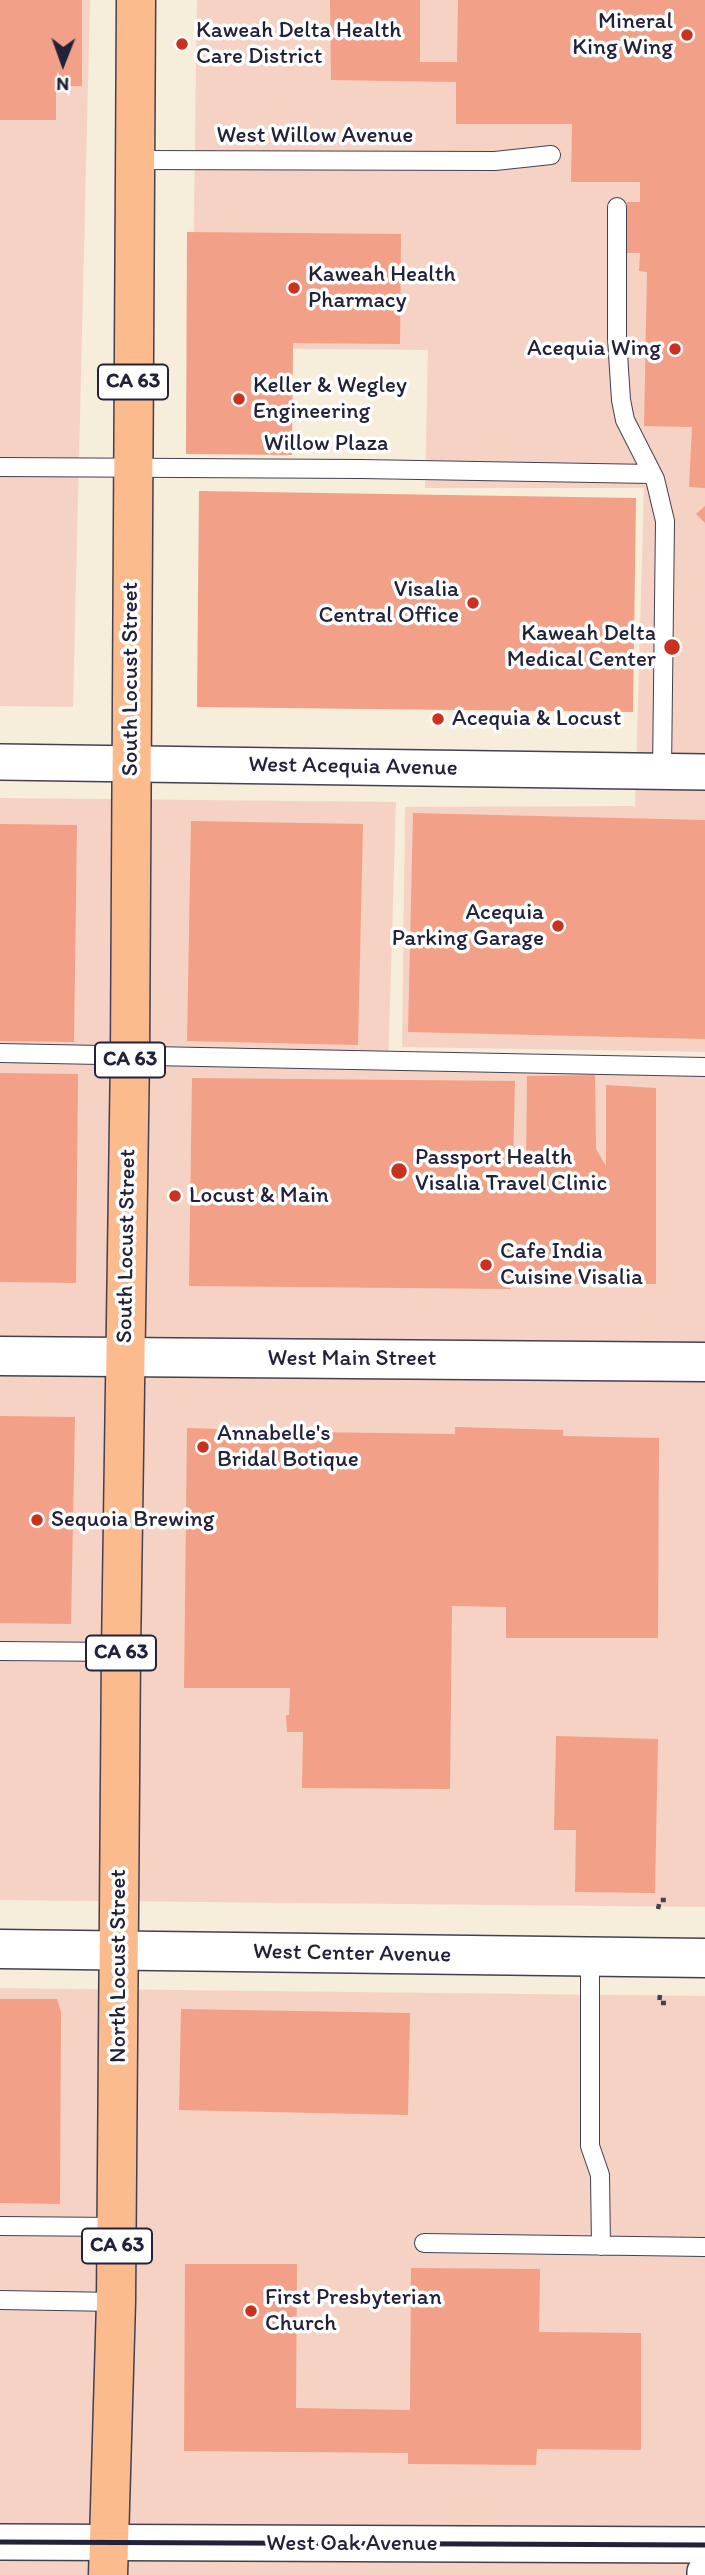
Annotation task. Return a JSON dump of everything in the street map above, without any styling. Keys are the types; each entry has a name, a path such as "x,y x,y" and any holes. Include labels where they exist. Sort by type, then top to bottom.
{"main road":[{"name":"South Locust Street","path":"125,1357 130,1054 135,0"},
{"name":"North Locust Street","path":"108,2559 116,2302 125,1357"}],"street":[{"name":"West Acequia Avenue","path":"0,762 705,772"},
{"name":"West Main Street","path":"0,1356 705,1362"},
{"name":"West Center Avenue","path":"0,1949 705,1958"},
{"name":"West Oak Avenue","path":"0,2542 108,2559 705,2545"}],"lane":[{"name":"West Willow Avenue","path":"135,160 495,161 551,155"},
{"path":"617,207 617,338 621,400 625,420 652,474 665,521 662,771"},
{"name":"Willow Plaza","path":"0,467 652,474"},
{"path":"0,1053 705,1067"},
{"path":"0,1651 121,1652"},
{"path":"590,1958 590,2146 600,2175 601,2245"},
{"path":"0,2226 117,2227"},
{"path":"424,2243 705,2247"},
{"path":"0,2300 116,2302"}],"path":[{"path":"658,1909 660,1900 670,1900"},
{"path":"659,2003 668,2003"}],"shaded area":[{"path":"0,0 90,0 73,707 0,706"},
{"name":"Kaweah Delta Medical Center","path":"197,0 705,0 705,1052 402,1047 405,807 635,806 644,488 425,488 428,350 192,348"},
{"path":"0,798 396,802 388,1068 705,1073 705,1907 0,1900"},
{"path":"0,1988 705,1996 705,2575 0,2575"}],"building":[{"path":"0,0 82,0 82,86 56,86 56,120 0,120"},
{"path":"330,0 420,0 420,62 457,62 458,0 705,0 705,488 689,487 692,427 644,426 647,272 639,271 640,253 627,253 627,202 640,202 640,182 571,182 572,124 456,124 456,82 331,80"},
{"name":"Kaweah Health Pharmacy","path":"187,232 401,234 400,344 293,343 292,455 186,454"},
{"name":"Visalia Central Office","path":"199,491 636,498 633,712 197,707"},
{"path":"705,506 705,523 696,514"},
{"name":"Acequia Parking Garage","path":"413,813 705,820 705,1039 408,1032"},
{"path":"191,821 363,824 358,1045 187,1041"},
{"path":"0,824 77,825 74,1042 0,1041"},
{"path":"0,1073 78,1074 76,1283 0,1282"},
{"path":"595,1075 596,1149 606,1166 606,1085 656,1088 656,1284 511,1284 511,1289 189,1286 192,1078 515,1081 513,1165 526,1164 527,1076"},
{"name":"Sequoia Brewing","path":"0,1416 75,1417 71,1624 0,1623"},
{"path":"455,1427 563,1430 563,1436 659,1438 658,1638 506,1638 506,1607 452,1606 450,1789 302,1788 303,1732 287,1732 286,1715 289,1715 290,1688 184,1688 187,1428 455,1434"},
{"path":"556,1736 658,1739 655,1893 575,1892 576,1830 554,1830"},
{"path":"0,1999 57,1999 61,2012 60,2204 0,2203"},
{"path":"181,2009 410,2013 408,2115 179,2110"},
{"path":"185,2264 297,2264 296,2408 410,2410 411,2268 540,2269 539,2332 641,2333 641,2450 537,2449 536,2465 408,2464 408,2453 184,2451"}],"railway":[{"path":"0,2542 705,2545"}],"place":[{"name":"Mineral King Wing","path":"687,35"},
{"name":"Kaweah Delta Health Care District","path":"182,44"},
{"name":"Kaweah Health Pharmacy","path":"294,288"},
{"name":"Acequia Wing","path":"675,349"},
{"name":"Keller & Wegley Engineering","path":"239,399"},
{"name":"Visalia Central Office","path":"473,603"},
{"name":"Kaweah Delta Medical Center","path":"672,647"},
{"name":"Acequia & Locust","path":"438,719"},
{"name":"Acequia Parking Garage","path":"558,926"},
{"name":"Passport Health Visalia Travel Clinic","path":"399,1171"},
{"name":"Locust & Main","path":"175,1196"},
{"name":"Cafe India Cuisine Visalia","path":"486,1265"},
{"name":"Annabelle's Bridal Botique","path":"203,1447"},
{"name":"Sequoia Brewing","path":"37,1520"},
{"name":"First Presbyterian Church","path":"251,2311"}]}
